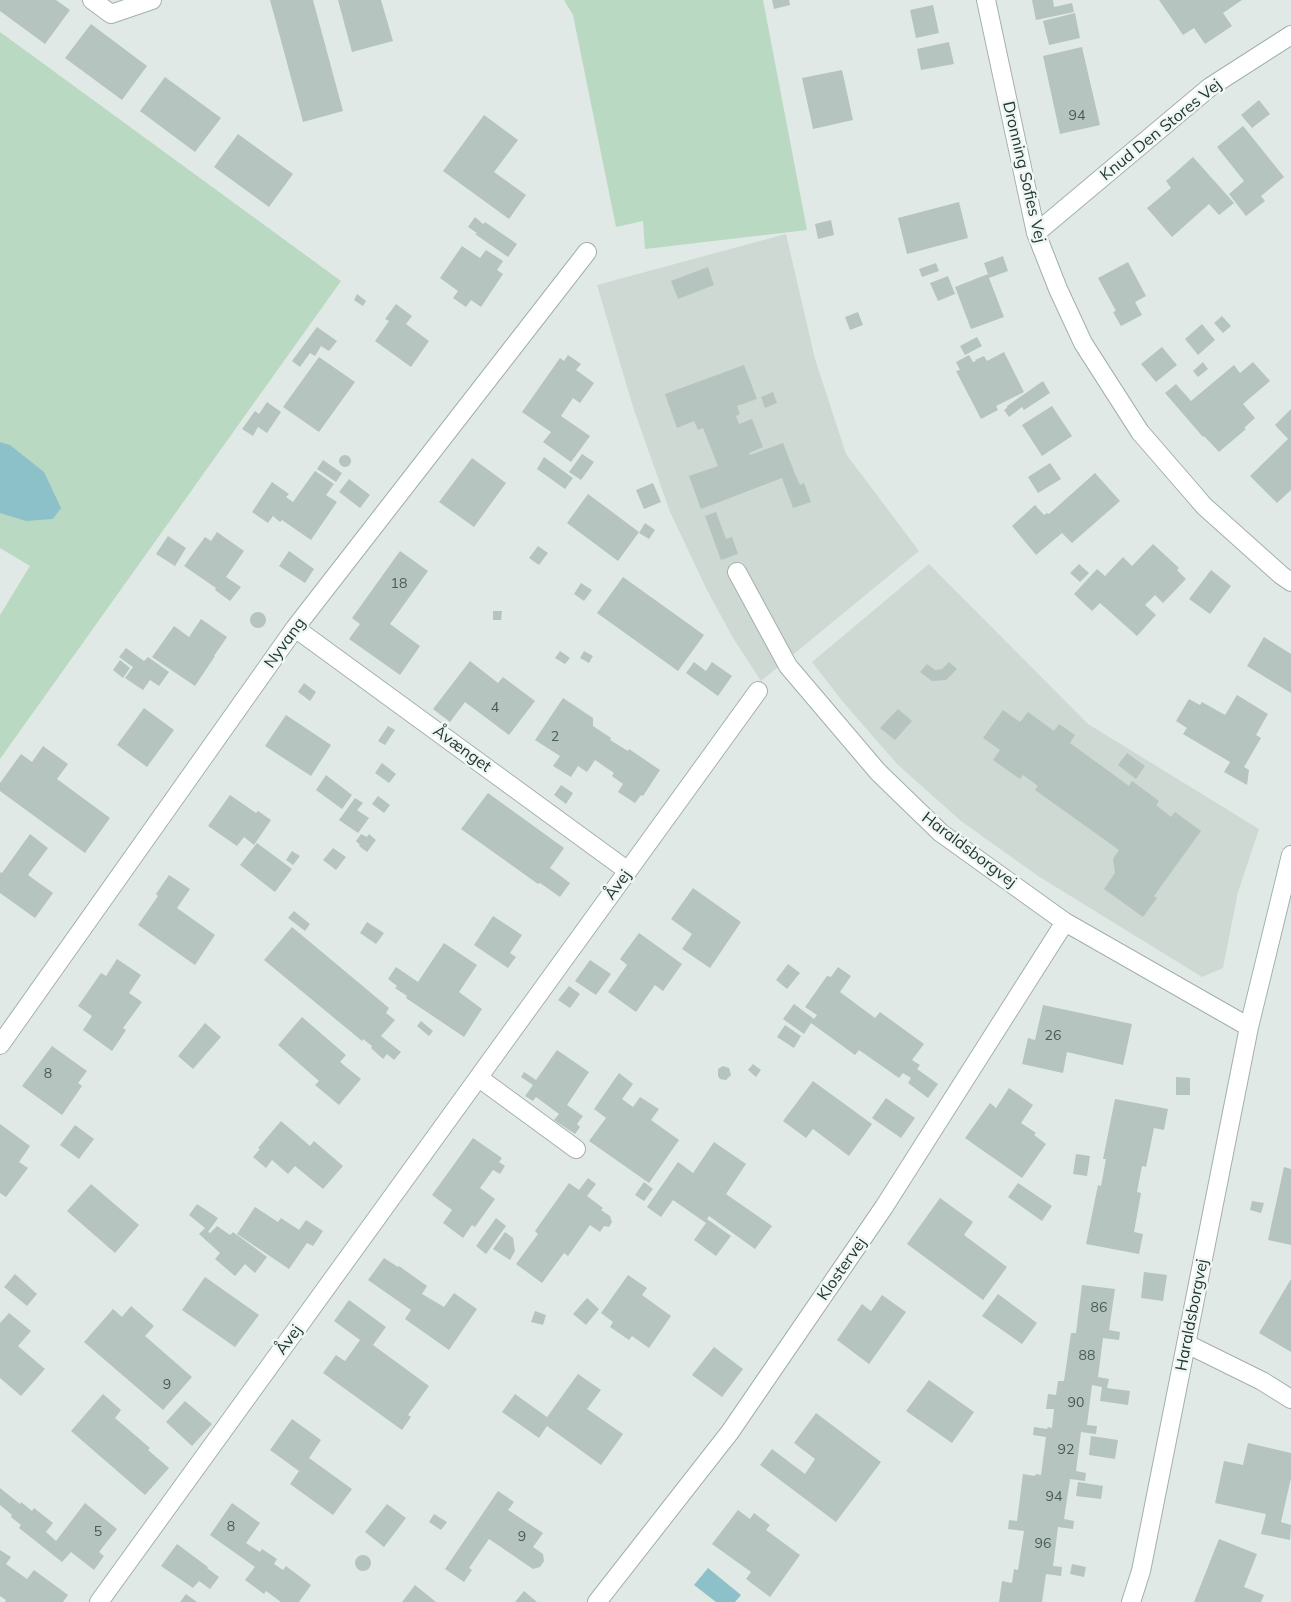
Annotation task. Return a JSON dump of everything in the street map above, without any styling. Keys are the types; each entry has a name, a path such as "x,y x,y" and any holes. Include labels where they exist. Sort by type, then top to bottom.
{"street":[{"path":"92,0 111,14 152,0"},
{"name":"Dronning Sofies Vej","path":"986,0 1036,233 1083,343 1140,432 1204,506 1291,582"},
{"name":"Knud Den Stores Vej","path":"1036,233 1210,87 1291,35"},
{"name":"Nyvang","path":"0,1045 295,628 587,252"},
{"name":"Haraldsborgvej","path":"737,572 788,666 878,772 941,833 1065,922 1249,1027"},
{"name":"Åvænget","path":"295,628 628,871"},
{"name":"Åvej","path":"99,1602 758,691"},
{"name":"Haraldsborgvej","path":"1131,1602 1141,1570 1249,1027 1291,855"},
{"name":"Klostervej","path":"597,1602 729,1432 878,1216 1065,922"},
{"path":"478,1078 576,1149"},
{"path":"1187,1344 1262,1381 1291,1399"}],"shaded area":[{"path":"786,234 815,359 846,454 919,551 761,681 733,638 707,590 670,512 633,407 597,285"},
{"path":"929,564 1088,724 1259,829 1238,892 1223,968 1202,977 1038,876 961,821 898,765 843,702 812,662"}],"green space":[{"path":"564,0 763,0 807,230 645,249 643,221 616,227 573,15"},
{"path":"0,32 341,281 0,759 0,615 30,566 0,548"}],"water":[{"path":"0,442 10,445 44,472 61,508 53,519 26,521 0,513"},
{"path":"708,1568 741,1595 735,1602 716,1602 694,1585"}],"building":[{"path":"0,0 56,0 70,10 45,44 0,11"},
{"path":"270,0 313,0 343,111 303,122"},
{"path":"338,0 381,0 393,41 352,52"},
{"path":"772,0 789,0 790,5 774,9"},
{"path":"1032,0 1053,0 1054,7 1072,3 1074,12 1036,20"},
{"path":"1159,0 1242,0 1223,13 1232,26 1205,44 1194,28 1183,35"},
{"path":"933,5 939,33 916,38 910,10"},
{"path":"1075,13 1080,38 1049,45 1043,21"},
{"path":"91,24 147,66 122,100 65,58"},
{"path":"949,42 954,64 921,70 917,49"},
{"path":"1082,47 1100,125 1060,134 1043,56"},
{"path":"842,70 853,120 813,129 802,78"},
{"path":"165,77 221,118 195,152 140,111"},
{"path":"1259,100 1270,114 1252,128 1241,115"},
{"path":"484,115 518,140 494,172 526,195 509,219 443,171"},
{"path":"1243,126 1284,177 1261,196 1265,201 1246,216 1229,194 1244,181 1217,147"},
{"path":"238,134 293,174 269,207 214,167"},
{"path":"1193,157 1234,203 1219,215 1209,204 1172,237 1147,208 1171,188 1166,181"},
{"path":"959,202 968,238 907,254 898,218"},
{"path":"475,217 517,244 508,257 468,227"},
{"path":"831,220 834,235 818,239 815,224"},
{"path":"462,246 480,258 486,250 503,261 497,270 503,274 481,307 471,300 466,307 453,298 458,291 440,278"},
{"path":"1003,256 1008,271 989,278 1004,317 971,329 955,287 988,274 984,263"},
{"path":"1128,262 1146,296 1135,302 1142,315 1121,326 1113,312 1116,311 1098,278"},
{"path":"936,263 939,271 922,277 919,269"},
{"path":"708,267 714,285 678,299 671,281"},
{"path":"948,276 955,294 938,301 930,283"},
{"path":"357,294 366,301 363,306 354,300"},
{"path":"396,304 412,316 406,324 429,341 411,367 375,341 389,321 385,319"},
{"path":"858,312 863,325 850,330 845,317"},
{"path":"1222,316 1231,326 1223,333 1214,323"},
{"path":"1202,324 1215,340 1198,355 1185,339"},
{"path":"317,327 337,341 329,351 321,346 315,356 310,353 300,367 292,361"},
{"path":"977,337 982,346 965,355 960,346"},
{"path":"1162,347 1177,365 1156,382 1141,364"},
{"path":"1004,352 1024,392 996,406 998,410 981,419 956,371 960,370 956,362 969,355 973,362 984,356 987,361"},
{"path":"568,355 581,364 576,370 594,383 580,403 573,398 561,416 590,436 571,462 543,442 551,432 522,412 560,358 564,361"},
{"path":"319,357 355,382 319,432 283,407"},
{"path":"1203,362 1208,369 1198,377 1193,371"},
{"path":"1253,362 1270,381 1243,404 1255,418 1244,428 1246,429 1219,452 1165,393 1176,384 1191,401 1234,365 1240,373"},
{"path":"744,365 757,399 737,406 740,414 736,416 739,424 752,419 763,447 749,453 750,455 783,443 800,485 804,483 811,502 793,508 782,478 701,509 689,476 718,466 703,428 698,430 694,421 677,428 665,394"},
{"path":"1043,381 1050,393 1024,410 1022,407 1009,417 1004,410 1007,406"},
{"path":"773,392 777,403 765,408 761,397"},
{"path":"267,402 281,412 267,433 258,427 253,436 242,429 255,411 259,414"},
{"path":"1052,406 1072,436 1042,456 1022,425"},
{"path":"1291,409 1291,490 1277,503 1250,476 1288,439 1275,425"},
{"path":"582,454 594,462 581,480 569,472"},
{"path":"347,455 350,456 350,466 343,467 340,466 339,459 340,456"},
{"path":"544,457 573,478 565,489 537,469"},
{"path":"472,458 506,483 474,527 439,502"},
{"path":"323,460 342,473 336,482 317,469"},
{"path":"1050,463 1061,479 1038,493 1028,477"},
{"path":"315,471 334,484 326,495 337,502 311,540 282,520 280,522 273,516 268,523 252,512 272,482 289,494 286,497 293,502"},
{"path":"1095,473 1120,501 1072,543 1062,533 1036,555 1012,526 1035,505 1044,515 1049,514"},
{"path":"349,479 370,495 360,508 339,492"},
{"path":"653,483 661,502 644,509 636,490"},
{"path":"588,494 639,532 618,561 567,523"},
{"path":"716,512 726,539 732,537 738,554 721,560 705,516"},
{"path":"645,523 655,530 649,539 639,533"},
{"path":"217,532 244,551 226,577 241,587 230,601 215,590 216,588 184,566 205,537 211,541"},
{"path":"168,536 186,548 175,566 156,554"},
{"path":"1153,544 1179,568 1177,570 1186,579 1163,603 1155,595 1145,605 1156,615 1137,636 1100,603 1092,611 1074,594 1097,569 1105,576 1123,557 1132,566"},
{"path":"538,546 548,553 539,565 529,558"},
{"path":"289,551 314,569 305,583 279,566"},
{"path":"400,551 428,571 390,624 420,646 400,675 349,639 360,624 352,618"},
{"path":"1079,564 1089,573 1080,582 1070,573"},
{"path":"1211,570 1231,586 1210,614 1189,599"},
{"path":"623,577 704,635 678,671 597,613"},
{"path":"581,583 592,590 584,601 574,594"},
{"path":"493,611 502,611 501,620 493,620"},
{"path":"258,612 264,614 266,620 264,626 258,628 252,626 250,620 252,614"},
{"path":"201,619 227,637 195,686 152,657 174,626 189,637"},
{"path":"1264,637 1291,654 1291,693 1247,666"},
{"path":"126,648 144,661 148,657 169,672 159,686 150,680 143,690 125,678 133,667 119,657"},
{"path":"560,651 570,658 565,664 555,658"},
{"path":"584,651 593,656 589,663 580,658"},
{"path":"120,660 130,668 123,678 113,670"},
{"path":"470,661 498,683 503,677 535,701 509,735 465,702 450,722 433,709"},
{"path":"694,662 706,671 712,662 732,676 718,696 686,673"},
{"path":"949,662 957,669 946,680 932,681 920,672 927,664 935,670 942,669"},
{"path":"304,683 316,692 310,701 298,692"},
{"path":"1237,695 1268,714 1256,735 1261,738 1244,767 1249,770 1247,785 1224,772 1230,762 1183,734 1187,728 1176,721 1189,699 1200,705 1202,702 1225,715"},
{"path":"563,698 593,718 593,726 611,738 610,740 628,751 629,749 660,770 643,796 641,795 635,803 618,792 623,784 612,776 614,773 595,760 587,772 578,766 571,777 553,766 560,756 535,740"},
{"path":"144,708 174,730 147,767 117,745"},
{"path":"898,709 912,721 895,740 880,728"},
{"path":"1003,710 1020,722 1028,712 1054,731 1059,724 1075,735 1070,743 1129,786 1132,781 1159,801 1156,805 1171,817 1175,812 1201,831 1154,896 1157,898 1143,917 1104,889 1115,873 1113,859 1119,850 1035,790 1038,786 1023,775 1020,779 993,760 1000,750 983,738"},
{"path":"286,715 331,745 311,776 265,746"},
{"path":"388,726 395,730 385,745 378,741"},
{"path":"43,746 68,764 57,779 110,818 85,853 0,791 0,783 21,754 32,762"},
{"path":"1127,753 1145,766 1136,779 1118,765"},
{"path":"382,763 396,774 389,783 375,773"},
{"path":"326,775 352,795 342,809 316,790"},
{"path":"561,785 573,793 566,804 554,795"},
{"path":"488,793 564,848 550,868 570,883 560,897 461,829"},
{"path":"230,795 256,813 258,811 271,820 254,845 244,837 237,846 208,826"},
{"path":"378,796 390,805 384,813 372,804"},
{"path":"355,798 363,803 357,810 369,818 358,833 339,820"},
{"path":"30,834 48,848 28,875 53,893 35,918 0,893 0,872 2,873"},
{"path":"361,834 367,837 369,834 376,840 367,852 356,841"},
{"path":"257,843 292,869 275,892 240,865"},
{"path":"333,848 346,857 336,870 323,860"},
{"path":"292,851 300,856 293,865 286,860"},
{"path":"169,875 190,889 177,908 215,935 195,965 138,925"},
{"path":"693,888 741,922 710,968 682,949 692,934 671,919"},
{"path":"294,911 310,924 305,931 288,918"},
{"path":"493,916 522,935 510,953 516,957 508,968 474,945"},
{"path":"367,922 384,933 376,944 360,933"},
{"path":"292,927 389,1008 386,1013 395,1020 381,1036 401,1052 394,1060 387,1054 383,1059 371,1048 372,1046 363,1039 362,1041 264,960"},
{"path":"639,933 682,964 663,991 655,985 636,1012 608,992 627,965 620,959"},
{"path":"444,943 477,965 459,992 482,1009 464,1037 406,998 407,996 395,988 397,986 388,979 396,967 418,982"},
{"path":"117,959 141,975 129,993 142,1002 123,1028 126,1030 112,1051 83,1030 92,1016 78,1006 101,973 106,976"},
{"path":"590,960 611,974 596,995 575,981"},
{"path":"788,964 800,973 787,989 776,980"},
{"path":"838,967 851,976 840,992 875,1018 880,1012 924,1044 912,1060 920,1065 917,1069 938,1084 928,1098 908,1083 911,1078 903,1073 899,1078 859,1050 855,1055 811,1023 804,1034 783,1019 794,1004 814,1019 817,1015 805,1007 827,976 831,977"},
{"path":"569,986 580,994 570,1008 558,1000"},
{"path":"1043,1005 1132,1024 1123,1065 1067,1052 1063,1073 1022,1064 1028,1038 1035,1040"},
{"path":"302,1017 346,1055 340,1062 361,1079 339,1105 315,1085 319,1081 278,1045"},
{"path":"421,1021 433,1031 429,1036 417,1026"},
{"path":"205,1023 221,1037 193,1069 178,1056"},
{"path":"785,1025 801,1036 794,1048 777,1037"},
{"path":"52,1046 87,1071 78,1083 82,1086 62,1115 22,1086"},
{"path":"557,1050 589,1072 567,1105 583,1116 577,1124 580,1127 575,1134 554,1120 559,1114 536,1097 533,1101 525,1096 533,1085 521,1077 524,1072 536,1080"},
{"path":"753,1064 761,1070 756,1077 748,1070"},
{"path":"723,1066 729,1068 731,1075 726,1080 718,1076 718,1069"},
{"path":"619,1073 633,1084 622,1099 633,1107 640,1097 659,1109 651,1120 679,1140 649,1183 589,1141 606,1118 594,1109"},
{"path":"1176,1077 1190,1078 1190,1095 1176,1095"},
{"path":"813,1081 872,1124 849,1156 813,1129 806,1138 783,1121"},
{"path":"1009,1088 1033,1105 1021,1123 1036,1133 1034,1135 1046,1144 1022,1178 965,1138 990,1103 996,1108"},
{"path":"886,1098 915,1118 901,1138 872,1118"},
{"path":"1115,1099 1168,1109 1164,1130 1154,1128 1146,1167 1142,1166 1137,1192 1141,1193 1134,1232 1143,1234 1139,1254 1086,1244 1098,1185 1101,1186 1106,1159 1103,1159"},
{"path":"281,1121 310,1146 314,1141 343,1166 323,1189 295,1166 288,1174 272,1160 266,1168 253,1157"},
{"path":"0,1124 30,1146 19,1162 28,1168 6,1197 0,1193"},
{"path":"75,1125 94,1139 79,1159 60,1145"},
{"path":"473,1138 502,1158 499,1162 505,1166 500,1174 493,1170 480,1188 495,1199 475,1227 472,1225 463,1238 443,1223 452,1210 432,1195"},
{"path":"714,1142 746,1164 726,1194 772,1226 755,1249 709,1216 707,1219 731,1236 716,1256 694,1240 706,1223 673,1200 661,1217 647,1207 678,1162 693,1173"},
{"path":"1076,1154 1090,1156 1087,1176 1073,1174"},
{"path":"1284,1167 1291,1169 1291,1245 1268,1240"},
{"path":"588,1178 596,1184 587,1196 603,1208 601,1210 610,1216 612,1222 609,1227 604,1226 600,1232 590,1225 568,1256 564,1253 542,1283 516,1264 538,1234 535,1231 569,1183 579,1190"},
{"path":"644,1182 653,1189 644,1201 635,1195"},
{"path":"1018,1183 1052,1206 1042,1221 1008,1197"},
{"path":"91,1184 139,1225 115,1253 67,1211"},
{"path":"940,1198 973,1222 964,1235 1007,1267 983,1300 907,1244"},
{"path":"1252,1201 1264,1203 1261,1213 1250,1210"},
{"path":"197,1204 218,1218 208,1232 210,1233 217,1226 230,1235 233,1232 267,1257 255,1273 245,1264 235,1276 215,1259 220,1253 199,1234 205,1228 189,1215"},
{"path":"255,1207 278,1222 281,1218 299,1230 306,1220 323,1231 313,1246 307,1243 289,1269 237,1234"},
{"path":"496,1218 506,1226 486,1254 476,1246"},
{"path":"505,1232 513,1238 515,1251 510,1260 493,1249"},
{"path":"384,1258 427,1286 422,1294 444,1307 454,1293 477,1309 449,1350 405,1319 411,1310 368,1280"},
{"path":"1144,1272 1167,1275 1163,1301 1141,1298"},
{"path":"15,1274 37,1294 27,1306 4,1287"},
{"path":"628,1275 647,1288 642,1295 671,1316 649,1348 632,1336 629,1340 610,1327 613,1322 601,1313"},
{"path":"205,1277 259,1315 235,1347 182,1310"},
{"path":"1291,1279 1291,1352 1259,1333"},
{"path":"1082,1285 1115,1289 1109,1330 1120,1332 1119,1340 1103,1338 1098,1377 1109,1379 1107,1388 1130,1391 1128,1405 1100,1401 1102,1387 1092,1385 1087,1425 1097,1426 1096,1434 1081,1432 1076,1471 1086,1473 1085,1481 1070,1479 1064,1519 1074,1521 1073,1529 1058,1527 1053,1566 1062,1567 1061,1576 1046,1574 1042,1602 999,1602 1002,1581 1012,1583 1014,1569 1018,1570 1024,1531 1008,1529 1009,1520 1017,1521 1023,1474 1041,1475 1046,1437 1033,1435 1034,1427 1052,1428 1054,1409 1046,1409 1048,1394 1056,1395 1058,1381 1064,1381 1071,1333 1076,1333"},
{"path":"998,1294 1037,1323 1022,1344 982,1316"},
{"path":"882,1295 906,1312 869,1364 837,1340 862,1304 871,1311"},
{"path":"587,1298 599,1309 586,1325 573,1314"},
{"path":"349,1300 386,1327 373,1345 429,1386 408,1415 411,1417 402,1430 323,1373 336,1355 345,1361 360,1340 334,1321"},
{"path":"131,1306 154,1326 145,1336 192,1377 163,1410 84,1342 113,1309 122,1317"},
{"path":"535,1311 546,1315 543,1325 531,1322"},
{"path":"9,1313 31,1331 18,1346 45,1369 21,1396 0,1378 0,1323"},
{"path":"714,1347 743,1369 722,1397 692,1375"},
{"path":"578,1374 601,1390 587,1409 623,1434 601,1465 547,1426 539,1438 502,1412 515,1394 547,1417"},
{"path":"929,1380 974,1412 952,1443 906,1411"},
{"path":"103,1394 121,1410 115,1418 169,1468 145,1495 71,1431"},
{"path":"185,1401 212,1424 192,1446 166,1422"},
{"path":"816,1413 881,1462 836,1522 760,1465 772,1449 805,1474 815,1459 794,1443"},
{"path":"292,1419 321,1440 309,1458 352,1489 333,1515 290,1484 299,1471 270,1450"},
{"path":"1091,1436 1118,1440 1115,1459 1089,1455"},
{"path":"1248,1443 1291,1453 1291,1478 1281,1522 1291,1525 1290,1540 1261,1534 1266,1514 1215,1503 1224,1461 1243,1465"},
{"path":"1078,1482 1103,1486 1101,1499 1076,1496"},
{"path":"0,1488 20,1504 21,1502 32,1511 34,1508 53,1523 46,1532 56,1541 85,1503 117,1529 99,1552 104,1556 94,1570 71,1552 62,1562 19,1528 21,1525 0,1505"},
{"path":"498,1491 514,1502 508,1510 543,1533 533,1547 543,1554 544,1561 540,1567 533,1569 489,1539 469,1568 472,1570 464,1582 445,1569"},
{"path":"232,1503 260,1523 246,1543 260,1552 262,1549 277,1559 274,1564 283,1570 286,1566 311,1585 299,1602 281,1602 266,1591 264,1594 245,1580 255,1567 210,1535"},
{"path":"387,1504 406,1518 384,1547 365,1532"},
{"path":"738,1510 750,1519 754,1513 770,1525 766,1530 800,1555 770,1597 746,1579 751,1572 712,1544"},
{"path":"434,1514 447,1522 441,1530 429,1522"},
{"path":"1219,1539 1257,1554 1244,1587 1264,1595 1261,1602 1194,1602"},
{"path":"177,1544 219,1577 210,1589 199,1581 193,1588 161,1566"},
{"path":"0,1550 11,1557 6,1564 27,1579 34,1570 68,1595 63,1602 5,1602 6,1600 0,1596"},
{"path":"363,1555 371,1563 363,1571 355,1563"},
{"path":"1072,1564 1086,1567 1084,1577 1070,1574"},
{"path":"415,1585 436,1602 402,1602"},
{"path":"524,1591 537,1602 515,1602"},
{"path":"186,1594 197,1602 180,1602"}]}
